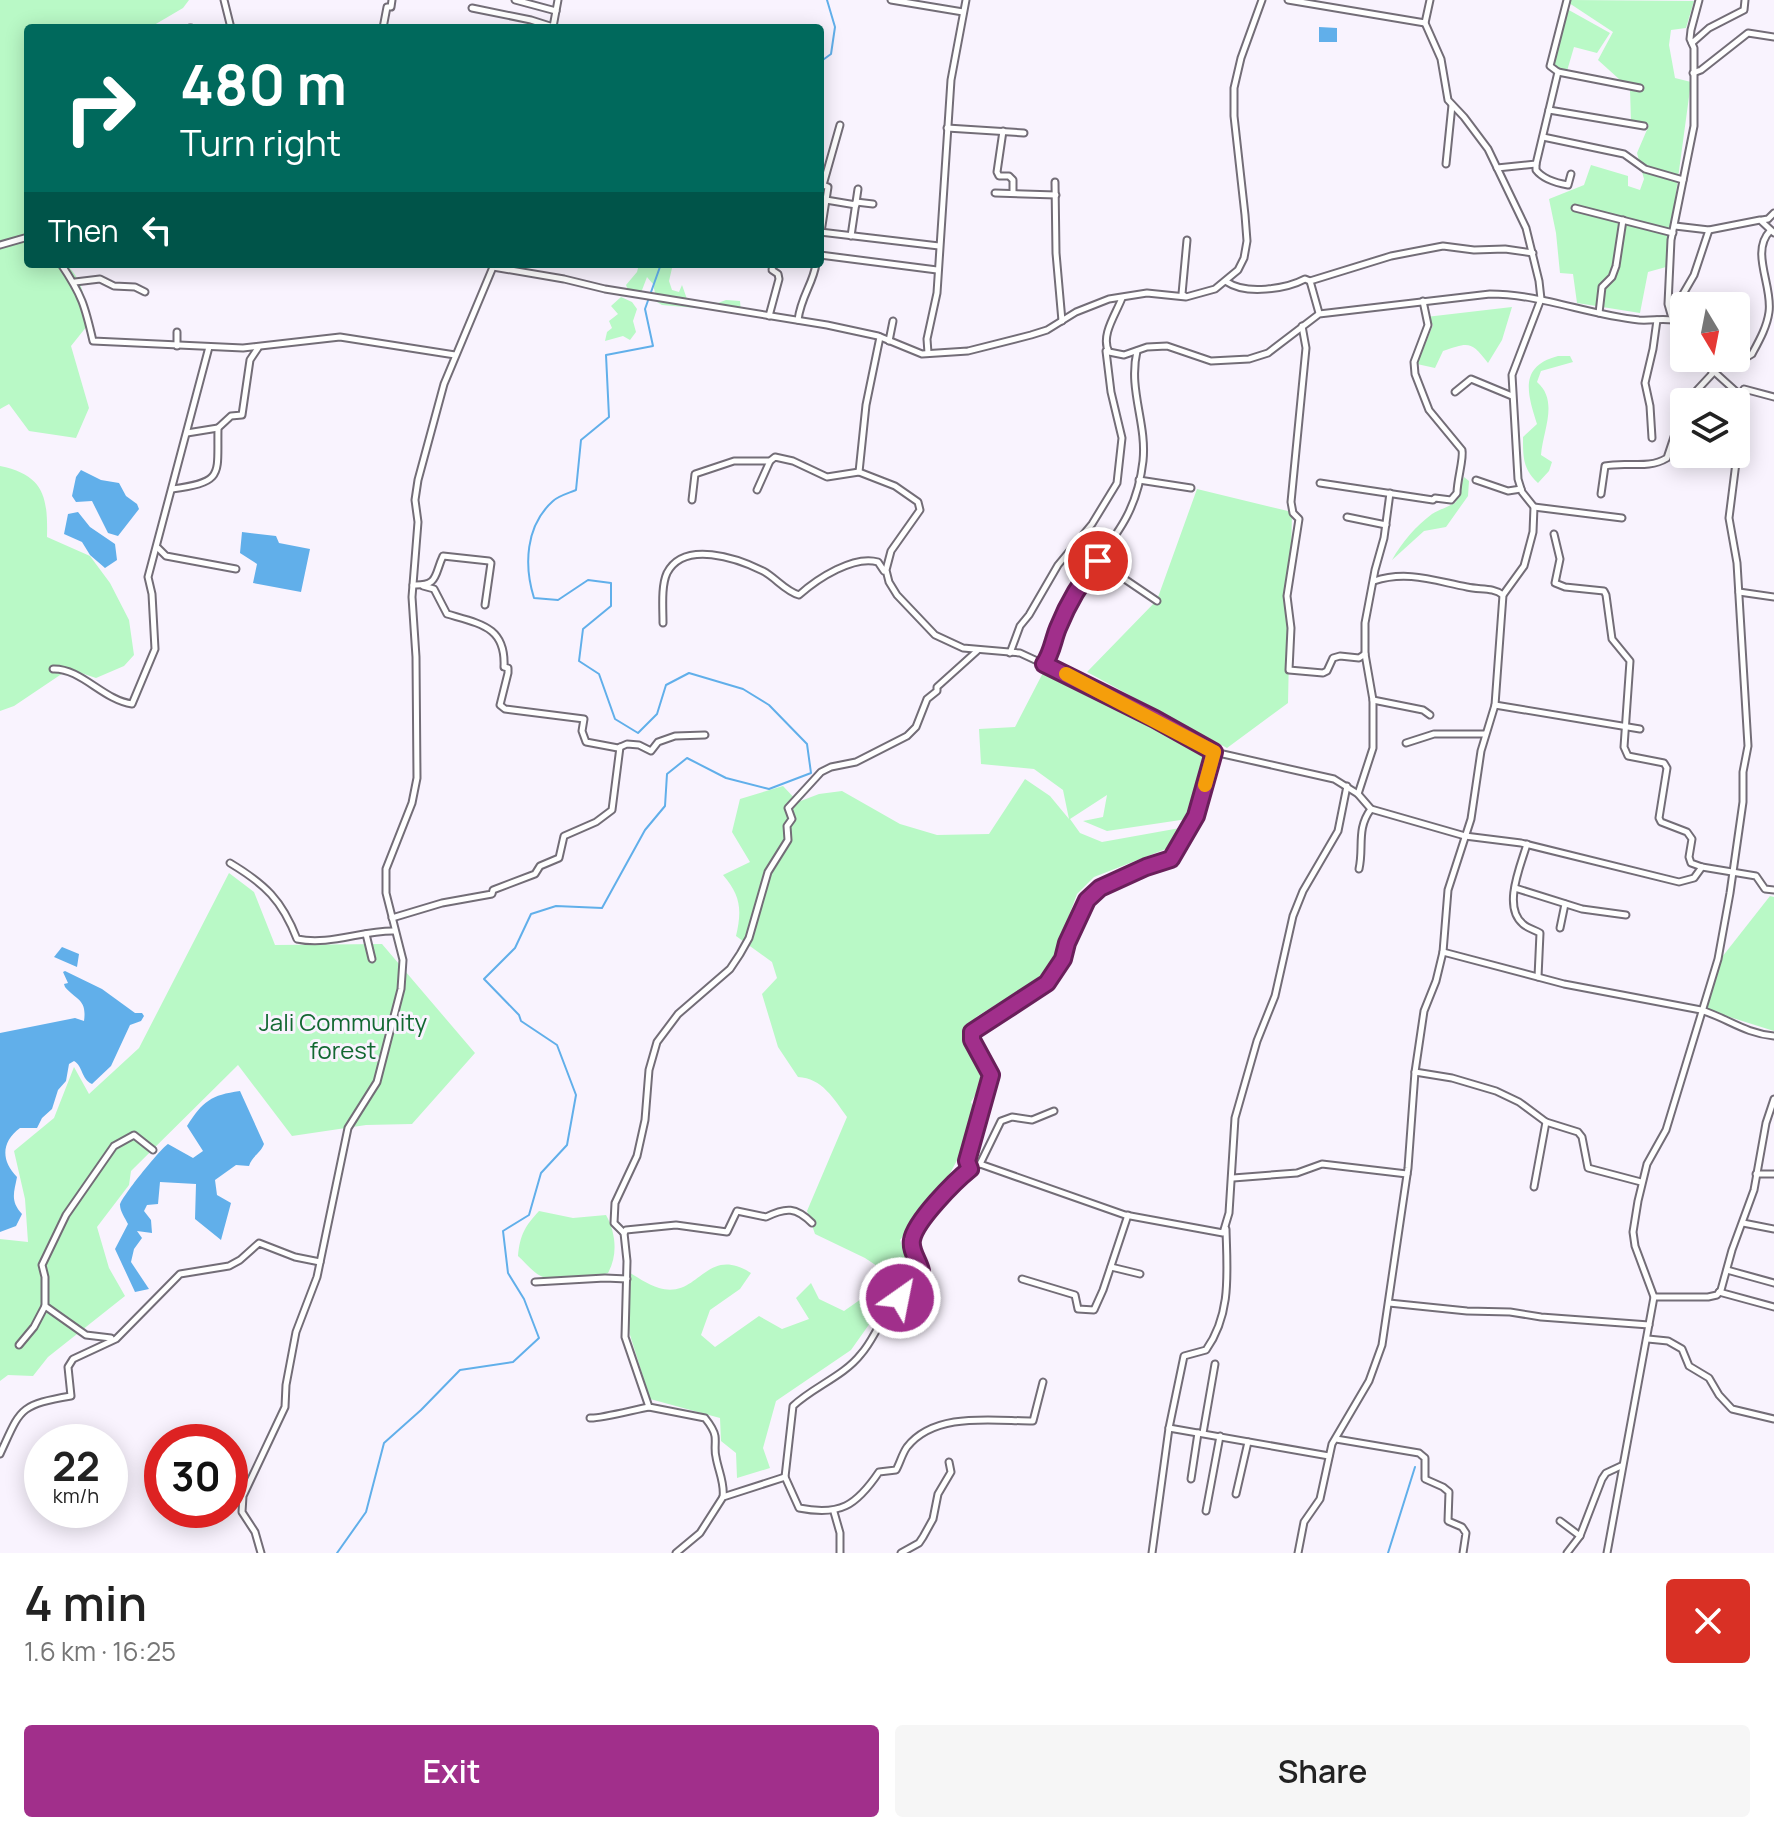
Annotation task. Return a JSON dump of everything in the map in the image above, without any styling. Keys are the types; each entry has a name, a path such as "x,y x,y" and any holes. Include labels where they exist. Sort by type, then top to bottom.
{"street":[{"path":"224,0 230,24"},
{"path":"384,24 387,7 391,7 392,0"},
{"path":"515,0 556,11"},
{"path":"554,24 558,0"},
{"path":"891,0 963,12"},
{"path":"928,353 927,339 937,293 951,80 966,0"},
{"path":"503,268 605,289 798,320 880,337 912,351 928,353 987,347 1047,330 1092,305 1122,298 1147,293 1186,296 1215,289 1238,270 1247,241 1234,88 1241,58 1262,0"},
{"path":"1288,0 1425,23"},
{"path":"1430,0 1425,23 1441,59 1452,105 1446,164"},
{"path":"1567,0 1550,66 1558,72 1640,88"},
{"path":"1670,310 1673,233 1694,126 1691,30 1699,0"},
{"path":"1692,43 1709,28 1744,10 1745,0"},
{"path":"472,8 542,24"},
{"path":"1693,73 1748,33 1774,37"},
{"path":"1558,72 1536,170 1541,177 1568,185 1571,174"},
{"path":"1298,1553 1304,1522 1320,1499 1336,1439 1378,1361 1407,1174 1424,1007 1436,981 1443,952 1448,890 1472,814 1485,734 1495,705 1503,595 1524,566 1530,548 1534,507 1518,479 1512,375 1541,299 1533,253 1526,228 1479,135 1452,105"},
{"path":"1549,110 1644,126"},
{"path":"824,181 840,125"},
{"path":"947,128 1024,133"},
{"path":"1003,131 997,172 999,176 1009,176 1013,180 1013,193"},
{"path":"1543,137 1624,154 1645,169 1683,180"},
{"path":"1497,168 1536,164"},
{"path":"1055,182 1062,321"},
{"path":"824,185 828,187 824,213"},
{"path":"851,236 858,189"},
{"path":"995,193 1056,195"},
{"path":"826,200 873,204"},
{"path":"1575,208 1673,233"},
{"path":"1675,226 1709,230 1768,219 1774,213"},
{"path":"1599,313 1602,287 1612,277 1616,266 1623,220"},
{"path":"1750,355 1767,319 1769,294 1762,255 1764,237 1772,232 1760,220"},
{"path":"1685,292 1709,230"},
{"path":"824,232 939,246"},
{"path":"0,245 24,238"},
{"path":"1186,296 1182,294 1187,240"},
{"path":"1227,282 1234,286 1258,288 1291,286 1305,279 1310,281 1391,256 1443,246 1533,253"},
{"path":"824,256 937,270"},
{"path":"64,268 83,300 93,341 259,348 340,337 455,355"},
{"path":"261,1553 255,1532 241,1506 285,1407 296,1332 321,1262 348,1128 377,1082 401,989 403,960 386,893 386,869 412,803 417,778 413,585 418,480 444,384 491,268"},
{"path":"769,316 779,279 772,268"},
{"path":"798,320 800,303 816,268"},
{"path":"75,282 100,279 114,286 135,287 145,292"},
{"path":"1310,281 1319,314"},
{"path":"1106,350 1117,355 1167,346 1211,361 1249,359 1268,353 1319,314 1490,294 1516,294 1640,320 1670,317"},
{"path":"1010,653 1020,626 1058,565 1092,524 1117,483 1122,438 1109,384 1106,350 1111,322 1122,298"},
{"path":"1320,483 1451,500 1457,493 1457,472 1462,450 1429,410 1415,374 1414,362 1428,325 1423,301"},
{"path":"1652,438 1645,383 1657,320"},
{"path":"889,341 893,321"},
{"path":"1302,326 1306,348 1291,502 1293,513 1299,519 1287,596 1291,628 1289,670 1323,673 1333,658 1359,658 1365,654"},
{"path":"177,332 177,346"},
{"path":"859,472 866,405 880,337"},
{"path":"53,669 65,668 108,696 132,704 155,649 148,577 209,347"},
{"path":"186,433 218,428 231,416 242,415 250,360 259,348"},
{"path":"1044,664 1082,580 1128,517 1139,480 1143,454 1142,431 1132,377 1137,350"},
{"path":"1699,388 1713,373 1734,388"},
{"path":"1455,392 1471,379 1512,396"},
{"path":"1750,391 1774,397"},
{"path":"172,489 211,481 217,474 218,428"},
{"path":"1601,494 1605,466 1658,464 1667,458 1670,449"},
{"path":"757,490 770,461 775,457 827,477 859,472 895,486 918,502 920,510 891,551 886,564 887,575"},
{"path":"692,500 695,474 734,461 770,461"},
{"path":"1607,1553 1654,1297 1638,1259 1633,1232 1641,1182 1666,1130 1718,959 1743,802 1743,772 1748,746 1739,592 1729,518 1735,468"},
{"path":"1139,480 1191,488"},
{"path":"1476,480 1508,491 1521,489"},
{"path":"1358,794 1373,748 1373,700 1365,654 1365,623 1390,493"},
{"path":"1534,507 1622,518"},
{"path":"1347,517 1386,525"},
{"path":"1554,534 1560,559 1555,583 1604,591 1606,595 1612,639 1630,661 1624,747 1628,756 1664,763 1667,768 1659,818 1661,822 1687,832 1692,839 1691,863 1756,876 1765,889 1774,890"},
{"path":"157,546 166,556 236,569"},
{"path":"663,623 666,576 692,553 702,552 749,565 799,595 858,560 878,562 897,595 935,635 963,648 1020,653 1155,719 1214,752 1266,766 1322,775 1347,786 1371,809 1465,836 1527,844 1679,882 1694,878 1702,867"},
{"path":"423,586 436,579 443,556 489,561 485,605"},
{"path":"1098,561 1157,601"},
{"path":"1374,581 1395,576 1420,576 1464,587 1493,589 1503,595"},
{"path":"413,585 434,589 447,614 492,630 503,642 504,667 508,668 508,673 500,705 505,709 584,719 582,731 586,742 620,747 639,745 651,751 662,740 680,735 705,735"},
{"path":"1739,592 1774,597"},
{"path":"649,1407 625,1337 627,1279 624,1233 614,1223 613,1213 623,1181 637,1156 645,1120 649,1070 657,1042 678,1014 724,975 749,938 768,872 788,840 787,826 792,819 788,808 821,772 856,762 907,736 916,727 927,699 977,650"},
{"path":"1373,700 1423,710 1430,715"},
{"path":"1495,705 1640,729"},
{"path":"1406,743 1434,734 1485,734"},
{"path":"392,918 442,903 492,894 493,890 535,874 540,866 559,858 564,836 596,822 612,810 620,747"},
{"path":"970,1169 967,1161 991,1075 972,1040 972,1032 1047,983 1063,959 1087,900 1100,888 1171,859 1196,816 1214,752"},
{"path":"1152,1553 1169,1428 1184,1356 1206,1350 1222,1321 1228,1280 1226,1228 1233,1178 1232,1132 1235,1118 1257,1041 1275,996 1293,916 1303,891 1338,831 1347,786"},
{"path":"1359,869 1360,832 1371,809"},
{"path":"1527,844 1515,888 1516,914 1523,924 1540,933 1538,977"},
{"path":"230,863 263,883 271,892 297,939 318,941 395,931"},
{"path":"1515,888 1565,904 1626,915"},
{"path":"1560,928 1565,904"},
{"path":"366,934 372,959"},
{"path":"1443,952 1538,977 1701,1010 1751,1034 1774,1036"},
{"path":"1415,1072 1452,1078 1496,1091 1529,1108 1546,1122 1578,1132 1582,1137 1588,1168 1641,1182"},
{"path":"1719,1292 1754,1190 1774,1099"},
{"path":"1043,1382 1033,1421 980,1420 938,1427 922,1434 907,1447 896,1470 879,1472 858,1499 834,1512 799,1508 785,1477 793,1406 860,1356 885,1316 920,1275 920,1265 912,1248 914,1233 938,1201 970,1169 980,1164 1001,1121 1012,1117 1032,1120 1054,1111"},
{"path":"1534,1187 1546,1122"},
{"path":"19,1345 34,1327 45,1306 42,1265 66,1215 91,1177 114,1146 134,1135 153,1150"},
{"path":"980,1164 1128,1215 1218,1233 1223,1233 1226,1228"},
{"path":"1233,1178 1297,1173 1322,1164 1407,1174"},
{"path":"1756,1174 1774,1174"},
{"path":"624,1233 626,1230 676,1225 727,1232 737,1211 766,1217 780,1209 793,1211 804,1215 812,1223"},
{"path":"1022,1279 1075,1295 1078,1309 1096,1308 1128,1215"},
{"path":"1743,1223 1774,1229"},
{"path":"0,1454 18,1413 34,1404 71,1396 68,1367 73,1359 116,1339 180,1274 229,1266 259,1243 295,1257 321,1262"},
{"path":"1111,1267 1140,1274"},
{"path":"1727,1270 1774,1283"},
{"path":"535,1282 627,1279"},
{"path":"1654,1297 1708,1297 1719,1292 1774,1307"},
{"path":"1389,1303 1649,1325"},
{"path":"45,1306 86,1335 116,1339"},
{"path":"1648,1339 1668,1341 1682,1349 1689,1366 1709,1378 1732,1409 1774,1419"},
{"path":"1191,1479 1215,1364"},
{"path":"590,1418 649,1407 705,1418 716,1438 714,1446 718,1470 725,1488 723,1497 700,1533 676,1553"},
{"path":"1169,1428 1329,1456"},
{"path":"1206,1511 1220,1436"},
{"path":"1336,1439 1419,1453 1425,1458 1425,1479 1449,1492 1448,1521 1462,1527 1466,1533 1463,1553"},
{"path":"1236,1494 1248,1442"},
{"path":"901,1553 919,1543 930,1527 938,1494 951,1472 949,1462"},
{"path":"1567,1553 1580,1536 1602,1479 1606,1473 1621,1466"},
{"path":"723,1497 785,1477"},
{"path":"834,1512 840,1533 840,1553"},
{"path":"1560,1521 1580,1536"}],"green space":[{"path":"0,0 189,0 183,8 156,24 24,24 24,268 69,268 77,278 83,292 87,326 71,346 89,408 76,438 29,431 9,404 0,409"},
{"path":"1571,0 1694,1 1686,28 1671,30 1669,45 1675,78 1691,82 1666,267 1648,272 1640,313 1577,303 1573,274 1560,273 1549,199 1584,185 1591,165 1628,176 1628,186 1640,190 1644,179 1637,153 1649,125 1631,122 1630,89 1598,60 1613,32 1569,3"},
{"path":"1567,9 1610,33 1597,53 1574,47 1567,71 1557,69 1554,62"},
{"path":"638,268 672,268 669,281 672,290 679,292 682,285 687,299 718,303 740,301 741,312 662,305 657,302 653,284 647,277 639,298 631,297 626,285"},
{"path":"621,297 632,302 637,309 633,321 636,332 630,340 623,336 605,341 607,332 612,328 609,321 618,314 611,306"},
{"path":"1512,307 1502,340 1488,363 1473,347 1464,345 1443,351 1435,368 1417,364 1433,325 1426,317"},
{"path":"1558,356 1570,356 1573,362 1541,371 1537,382 1544,390 1548,407 1541,455 1552,462 1549,471 1538,483 1527,468 1523,451 1523,437 1537,424 1529,382 1537,366"},
{"path":"0,466 26,475 40,490 46,510 47,537 90,556 110,583 129,620 134,655 124,666 96,678 69,669 14,706 0,711"},
{"path":"1464,477 1469,481 1468,496 1446,527 1424,531 1392,560 1420,524 1456,502"},
{"path":"1197,489 1292,512 1288,703 1227,748 1087,672 1157,600"},
{"path":"1047,665 1212,757 1194,818 1107,831 1083,821 1103,817 1107,795 1070,819 1080,833 1102,842 1180,828 1171,847 1094,877 1077,894 1051,964 1036,980 976,1017 964,1040 983,1070 981,1083 971,1102 978,1121 947,1179 900,1240 909,1268 851,1350 776,1401 763,1448 770,1468 737,1478 736,1453 721,1441 720,1418 650,1399 630,1335 625,1270 655,1287 673,1290 723,1265 751,1273 740,1289 710,1310 701,1335 715,1347 759,1316 782,1329 809,1319 796,1298 811,1283 819,1299 844,1311 864,1297 880,1268 815,1234 807,1211 847,1117 821,1085 798,1077 778,1047 762,994 777,978 772,962 736,936 738,904 723,875 750,862 732,832 740,799 783,786 798,802 819,794 842,791 900,824 937,835 989,834 1025,779 1050,796 1069,819 1063,790 1034,769 981,764 979,729 1015,727"},
{"name":"Jali Community forest","path":"229,873 254,892 275,945 382,944 475,1053 412,1124 366,1125 292,1136 238,1065 131,1171 129,1185 97,1227 109,1268 125,1296 48,1357 33,1376 8,1375 0,1381 0,1239 28,1242 25,1199 14,1151 54,1118 74,1067 89,1094 139,1048"},
{"path":"1770,896 1774,897 1774,1031 1701,1008 1715,966"},
{"path":"539,1211 573,1218 606,1215 614,1244 608,1273 557,1279 543,1277 533,1271 518,1256 524,1231"}],"water":[{"path":"1319,27 1337,28 1337,42 1319,42"},
{"path":"81,470 101,480 119,483 126,496 137,504 139,509 118,536 108,533 92,501 76,502 72,496 76,477"},
{"path":"78,512 90,527 115,544 117,560 105,568 90,555 82,542 64,534 68,514"},
{"path":"242,532 276,536 279,543 310,549 301,592 253,583 257,564 240,553"},
{"path":"62,947 79,954 77,967 54,957"},
{"path":"65,971 102,989 144,1016 141,1021 130,1025 111,1066 92,1084 77,1063 69,1064 66,1081 58,1090 52,1109 37,1128 20,1128 9,1139 6,1158 17,1177 14,1201 22,1214 16,1226 0,1232 0,1033 75,1018 84,1021 82,1004 65,987 64,984 68,983"},
{"path":"240,1091 264,1144 249,1166 236,1165 215,1180 217,1195 231,1203 221,1240 195,1219 196,1184 160,1182 158,1204 147,1205 144,1211 151,1220 152,1233 137,1231 142,1238 134,1249 131,1262 149,1289 135,1292 115,1249 128,1224 121,1210 122,1201 168,1144 193,1158 203,1151 187,1126 209,1101"}],"waterway":[{"path":"824,59 831,54 835,27 827,0"},
{"path":"337,1553 366,1512 384,1443 460,1370 513,1362 539,1338 524,1299 508,1273 503,1231 529,1215 541,1173 567,1145 576,1095 557,1045 521,1021 519,1015 484,979 515,948 531,914 556,906 602,908 645,830 665,806 667,774 687,758 726,778 769,789 811,773 807,744 769,705 743,689 689,673 666,685 657,714 638,733 615,719 599,674 579,661 583,629 611,606 611,583 588,580 558,600 534,598 528,560 532,534 553,501 576,490 581,440 609,417 606,355 653,346 645,309 660,268"},
{"path":"1388,1553 1415,1467"}],"slow traffic":[{"path":"1066,674 1214,752 1205,785"}],"route":[{"path":"900,1298 921,1271 912,1248 914,1233 938,1201 970,1169 967,1161 991,1079 989,1067 972,1040 972,1032 1047,983 1063,959 1087,900 1100,888 1171,859 1188,833 1201,802 1214,752 1044,664 1067,608 1082,580 1098,561"}]}
